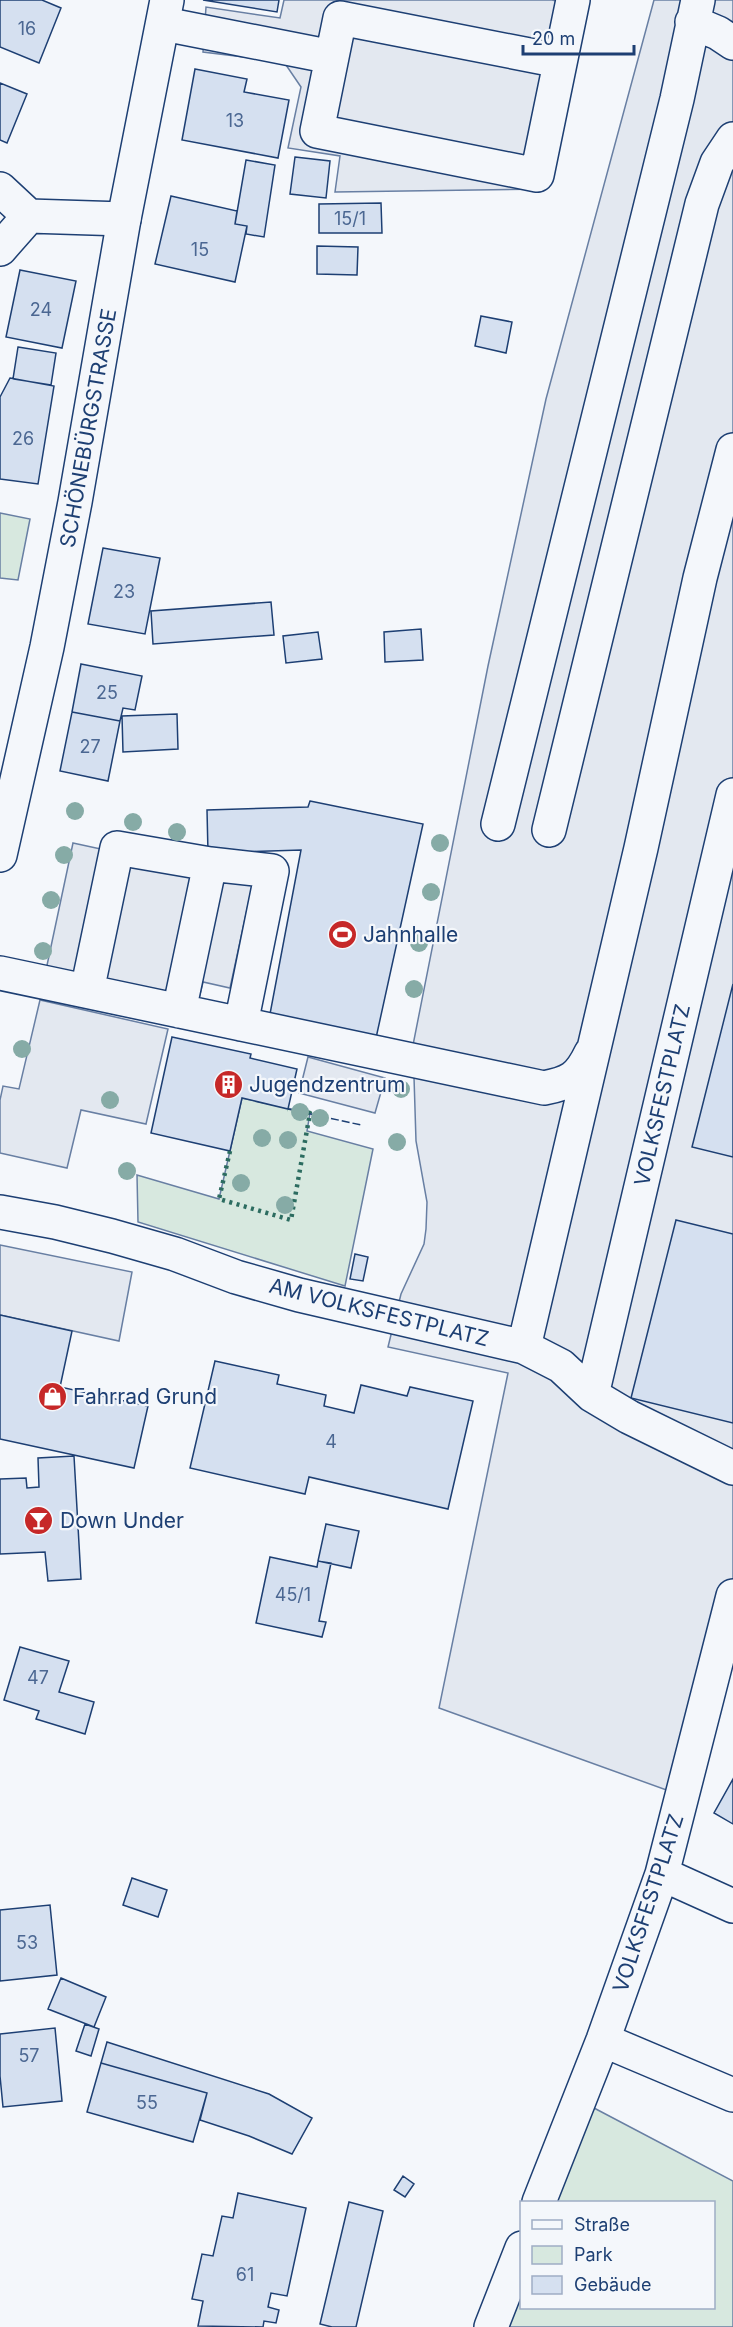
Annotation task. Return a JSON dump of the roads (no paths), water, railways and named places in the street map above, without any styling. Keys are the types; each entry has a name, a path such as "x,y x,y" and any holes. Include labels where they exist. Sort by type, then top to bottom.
{"street":[{"path":"560,61 341,9 317,131 537,175 573,0"},
{"path":"695,11 718,33 733,43"},
{"path":"498,824 676,99 695,11"},
{"path":"165,12 332,57"},
{"name":"SCHÖNEBÜRGSTRASSE","path":"0,855 50,636 78,491 124,219 165,12"},
{"path":"549,830 702,204 717,163 733,140"},
{"path":"0,189 29,216 124,219"},
{"path":"0,249 29,216"},
{"path":"524,1347 700,578 733,450"},
{"name":"VOLKSFESTPLATZ","path":"592,1395 731,814"},
{"path":"87,991 117,848 210,864 272,871 241,1024"},
{"path":"179,1011 210,864"},
{"path":"0,973 544,1088 567,1084 584,1068 594,1046"},
{"name":"AM VOLKSFESTPLATZ","path":"0,1212 112,1236 299,1295 524,1347 561,1366 592,1395 669,1438 733,1468"},
{"name":"VOLKSFESTPLATZ","path":"539,2201 603,2040 662,1874 733,1596"},
{"path":"662,1874 733,1906"},
{"path":"603,2040 733,2095"},
{"path":"491,2327 520,2253"}],"place":[{"name":"Jahnhalle","path":"342,934"},
{"name":"Jugendzentrum","path":"228,1084"},
{"name":"Fahrrad Grund","path":"52,1396"},
{"name":"Down Under","path":"39,1520"}]}
